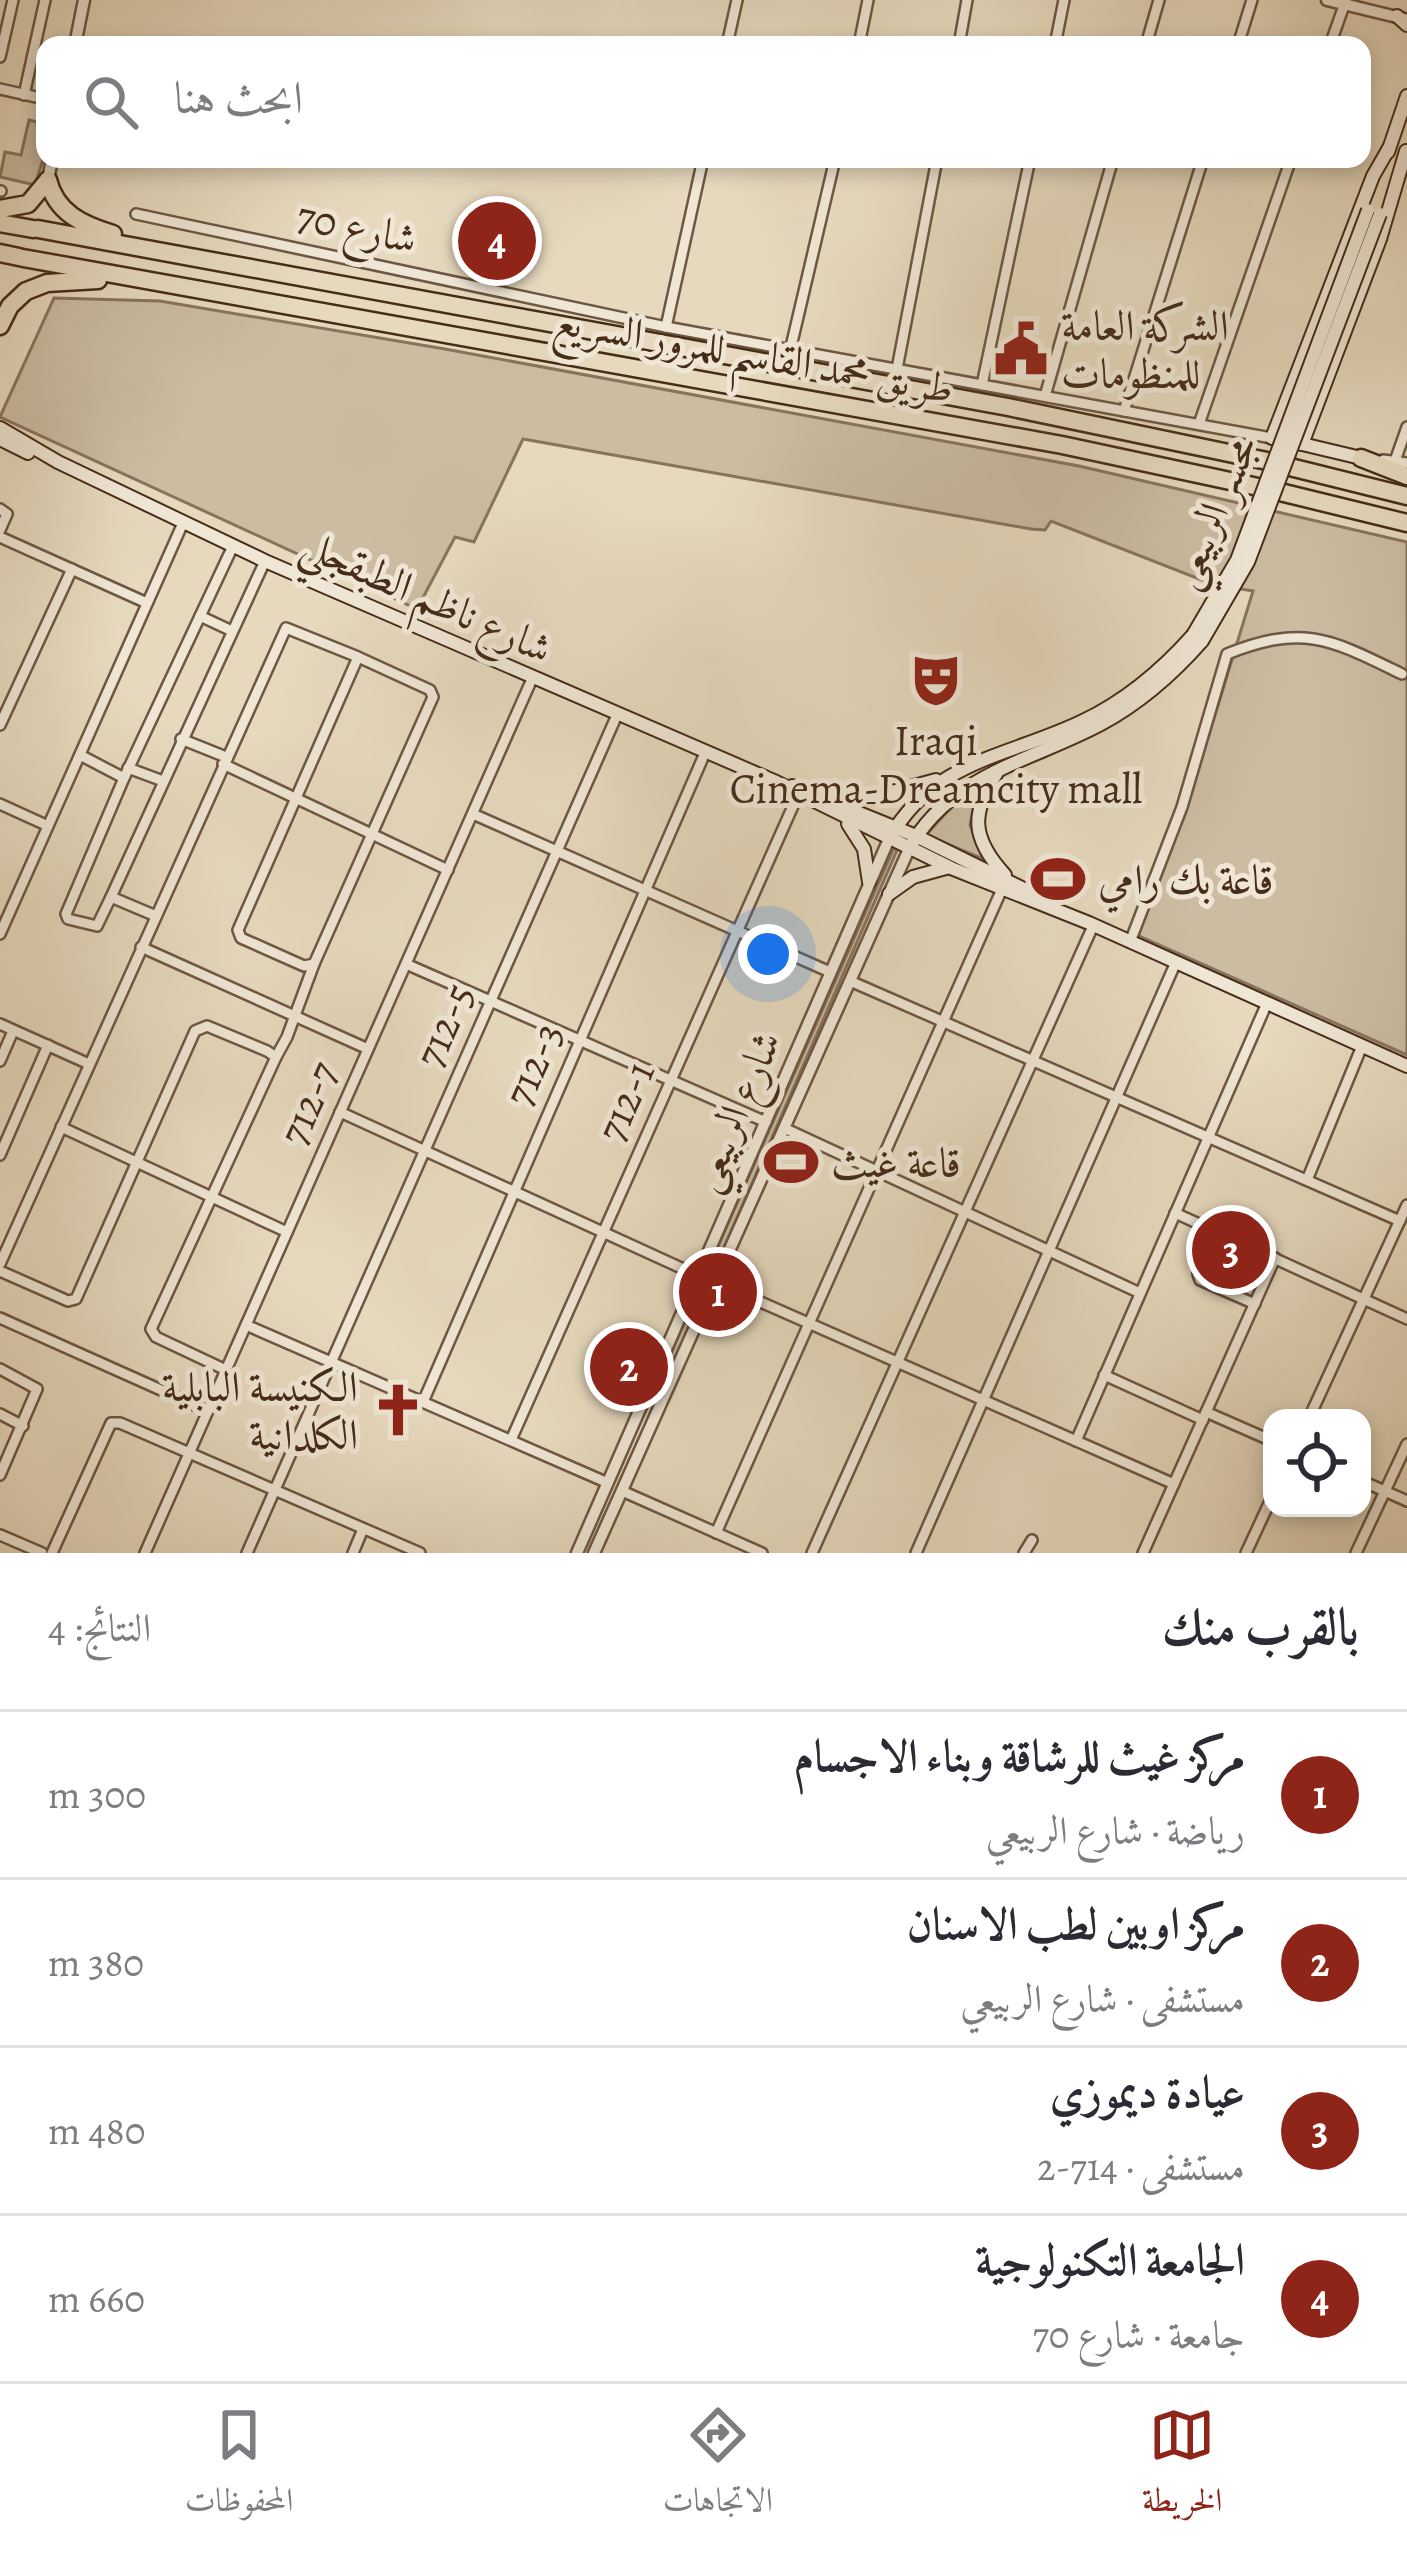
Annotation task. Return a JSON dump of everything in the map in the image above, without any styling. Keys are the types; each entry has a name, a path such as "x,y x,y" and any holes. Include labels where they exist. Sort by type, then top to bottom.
{"highway":[{"path":"0,209 28,204 48,181"},
{"path":"48,181 69,215 102,231 180,255"},
{"name":"طريق محمد القاسم للمرور السريع","path":"0,223 985,403 1268,461"},
{"name":"طريق محمد القاسم للمرور السريع","path":"0,254 1062,446 1258,487"},
{"path":"0,326 10,306 27,290 70,280 173,285"},
{"path":"1361,458 1407,476"},
{"path":"1290,466 1407,496"},
{"path":"1280,492 1407,523"}],"main road":[{"path":"1374,212 1407,96"},
{"path":"1275,438 1373,176 1389,148"},
{"path":"1374,212 1406,149"},
{"path":"1361,458 1299,444 1380,239 1406,149"},
{"name":"مجسر الربيعي","path":"913,843 954,794 1126,709 1163,682 1198,638 1237,560 1374,212"},
{"name":"شارع ناظم الطبقجلي","path":"0,428 58,462 265,561 800,792 838,816 892,833"},
{"name":"شارع ناظم الطبقجلي","path":"0,440 58,462"},
{"name":"مجسر الربيعي","path":"892,833 916,802 964,766 1106,709 1198,638"},
{"path":"825,796 898,792 964,766"},
{"path":"999,770 979,808 979,836 1006,884"},
{"name":"شارع ناظم الطبقجلي","path":"800,792 825,796 913,843 1407,1066"},
{"path":"838,816 857,835 869,882"},
{"name":"شارع ناظم الطبقجلي","path":"913,843 951,868 1006,884"},
{"path":"889,894 918,874 951,868"}],"street":[{"path":"0,57 13,0"},
{"path":"37,36 45,0"},
{"path":"77,36 84,0"},
{"path":"730,36 737,0"},
{"path":"861,36 868,0"},
{"path":"960,36 967,0"},
{"path":"1057,36 1064,0"},
{"path":"1149,36 1160,0"},
{"path":"1241,36 1252,0"},
{"path":"1327,0 1404,15"},
{"path":"1333,36 1345,2"},
{"path":"24,94 36,40"},
{"path":"0,89 36,97"},
{"path":"48,181 50,168"},
{"path":"666,327 701,168"},
{"path":"790,351 833,168"},
{"path":"897,369 935,168"},
{"path":"982,385 1028,168"},
{"path":"1045,396 1111,168"},
{"path":"1124,411 1200,168"},
{"path":"1199,424 1288,168"},
{"name":"شارع 70","path":"136,214 666,327 1275,438"},
{"path":"1361,458 1401,462 1407,427"},
{"path":"0,508 7,514 0,535 146,602"},
{"path":"0,934 182,523"},
{"path":"233,546 126,773 66,914 68,919 97,926 265,561"},
{"path":"0,725 72,569"},
{"path":"200,616 232,631"},
{"path":"226,1370 156,1336 151,1329 295,1016 433,693 286,628 0,1268 68,1301 76,1299 200,1026 276,1057"},
{"path":"1130,942 1182,807 1228,655 1264,640 1318,638 1402,674"},
{"path":"314,964 304,966 241,938 238,930 358,657"},
{"name":"712-7","path":"145,1553 532,679"},
{"name":"712-5","path":"247,1553 617,715"},
{"path":"181,739 448,870"},
{"name":"712-3","path":"423,1402 704,753"},
{"path":"80,755 163,781"},
{"name":"712-1","path":"511,1441 800,792"},
{"path":"0,804 46,825"},
{"path":"472,814 830,972"},
{"name":"شارع الربيعي","path":"577,1553 892,833"},
{"name":"شارع الربيعي","path":"594,1553 913,843"},
{"path":"716,1533 1006,884"},
{"path":"111,897 155,916"},
{"path":"812,1553 1091,924"},
{"path":"142,947 368,1048"},
{"path":"916,1553 1176,962"},
{"path":"406,964 766,1122"},
{"path":"850,980 1400,1221"},
{"path":"1076,1441 1267,1003"},
{"path":"0,1024 89,1064"},
{"path":"0,1061 14,1031"},
{"path":"0,1155 48,1045"},
{"path":"1307,1180 1362,1046"},
{"path":"340,1112 700,1276"},
{"path":"61,1127 287,1232"},
{"path":"784,1128 1140,1293"},
{"path":"1313,1409 1407,1205"},
{"path":"1175,1213 1407,1319"},
{"path":"1214,1231 1200,1280 1255,1304"},
{"path":"1143,1553 1275,1258"},
{"path":"715,1282 1174,1484"},
{"path":"0,1318 208,1411"},
{"path":"246,1325 608,1483"},
{"path":"660,1368 674,1374"},
{"path":"0,1369 38,1389 0,1475"},
{"path":"1104,1376 1263,1438"},
{"path":"0,1414 23,1426"},
{"path":"52,1553 111,1423 420,1553"},
{"path":"1356,1553 1407,1444"},
{"path":"1371,1485 1407,1501"},
{"path":"622,1491 762,1553"},
{"path":"1246,1553 1263,1516"},
{"path":"352,1553 363,1529"},
{"path":"0,1534 42,1553"},
{"path":"1024,1553 1032,1540"}],"shaded area":[{"path":"29,120 36,122 36,168 40,168 35,185 0,177 5,152 21,155"},
{"path":"54,298 160,301 445,349 1079,466 1407,542 1407,1055 1137,935 1185,813 1253,591 1212,584 1051,521 1045,530 1031,529 523,439 474,542 455,537 417,609 0,417"},
{"path":"978,787 970,825 983,859 926,835 955,803"},
{"path":"898,848 675,1360 671,1360 893,850"}],"place":[{"name":"الجامعة التكنولوجية","path":"497,241"},
{"name":"الشركة العامة للمنظومات","path":"1021,349"},
{"name":"Iraqi Cinema-Dreamcity mall","path":"936,680"},
{"name":"قاعة بك رامي","path":"1058,879"},
{"name":"قاعة غيث","path":"791,1162"},
{"name":"عيادة ديموزي","path":"1231,1250"},
{"name":"مركز غيث للرشاقة وبناء الاجسام","path":"718,1292"},
{"name":"مركز اوبين لطب الاسنان","path":"629,1367"},
{"name":"الكنيسة البابلية الكلدانية","path":"398,1410"}]}
